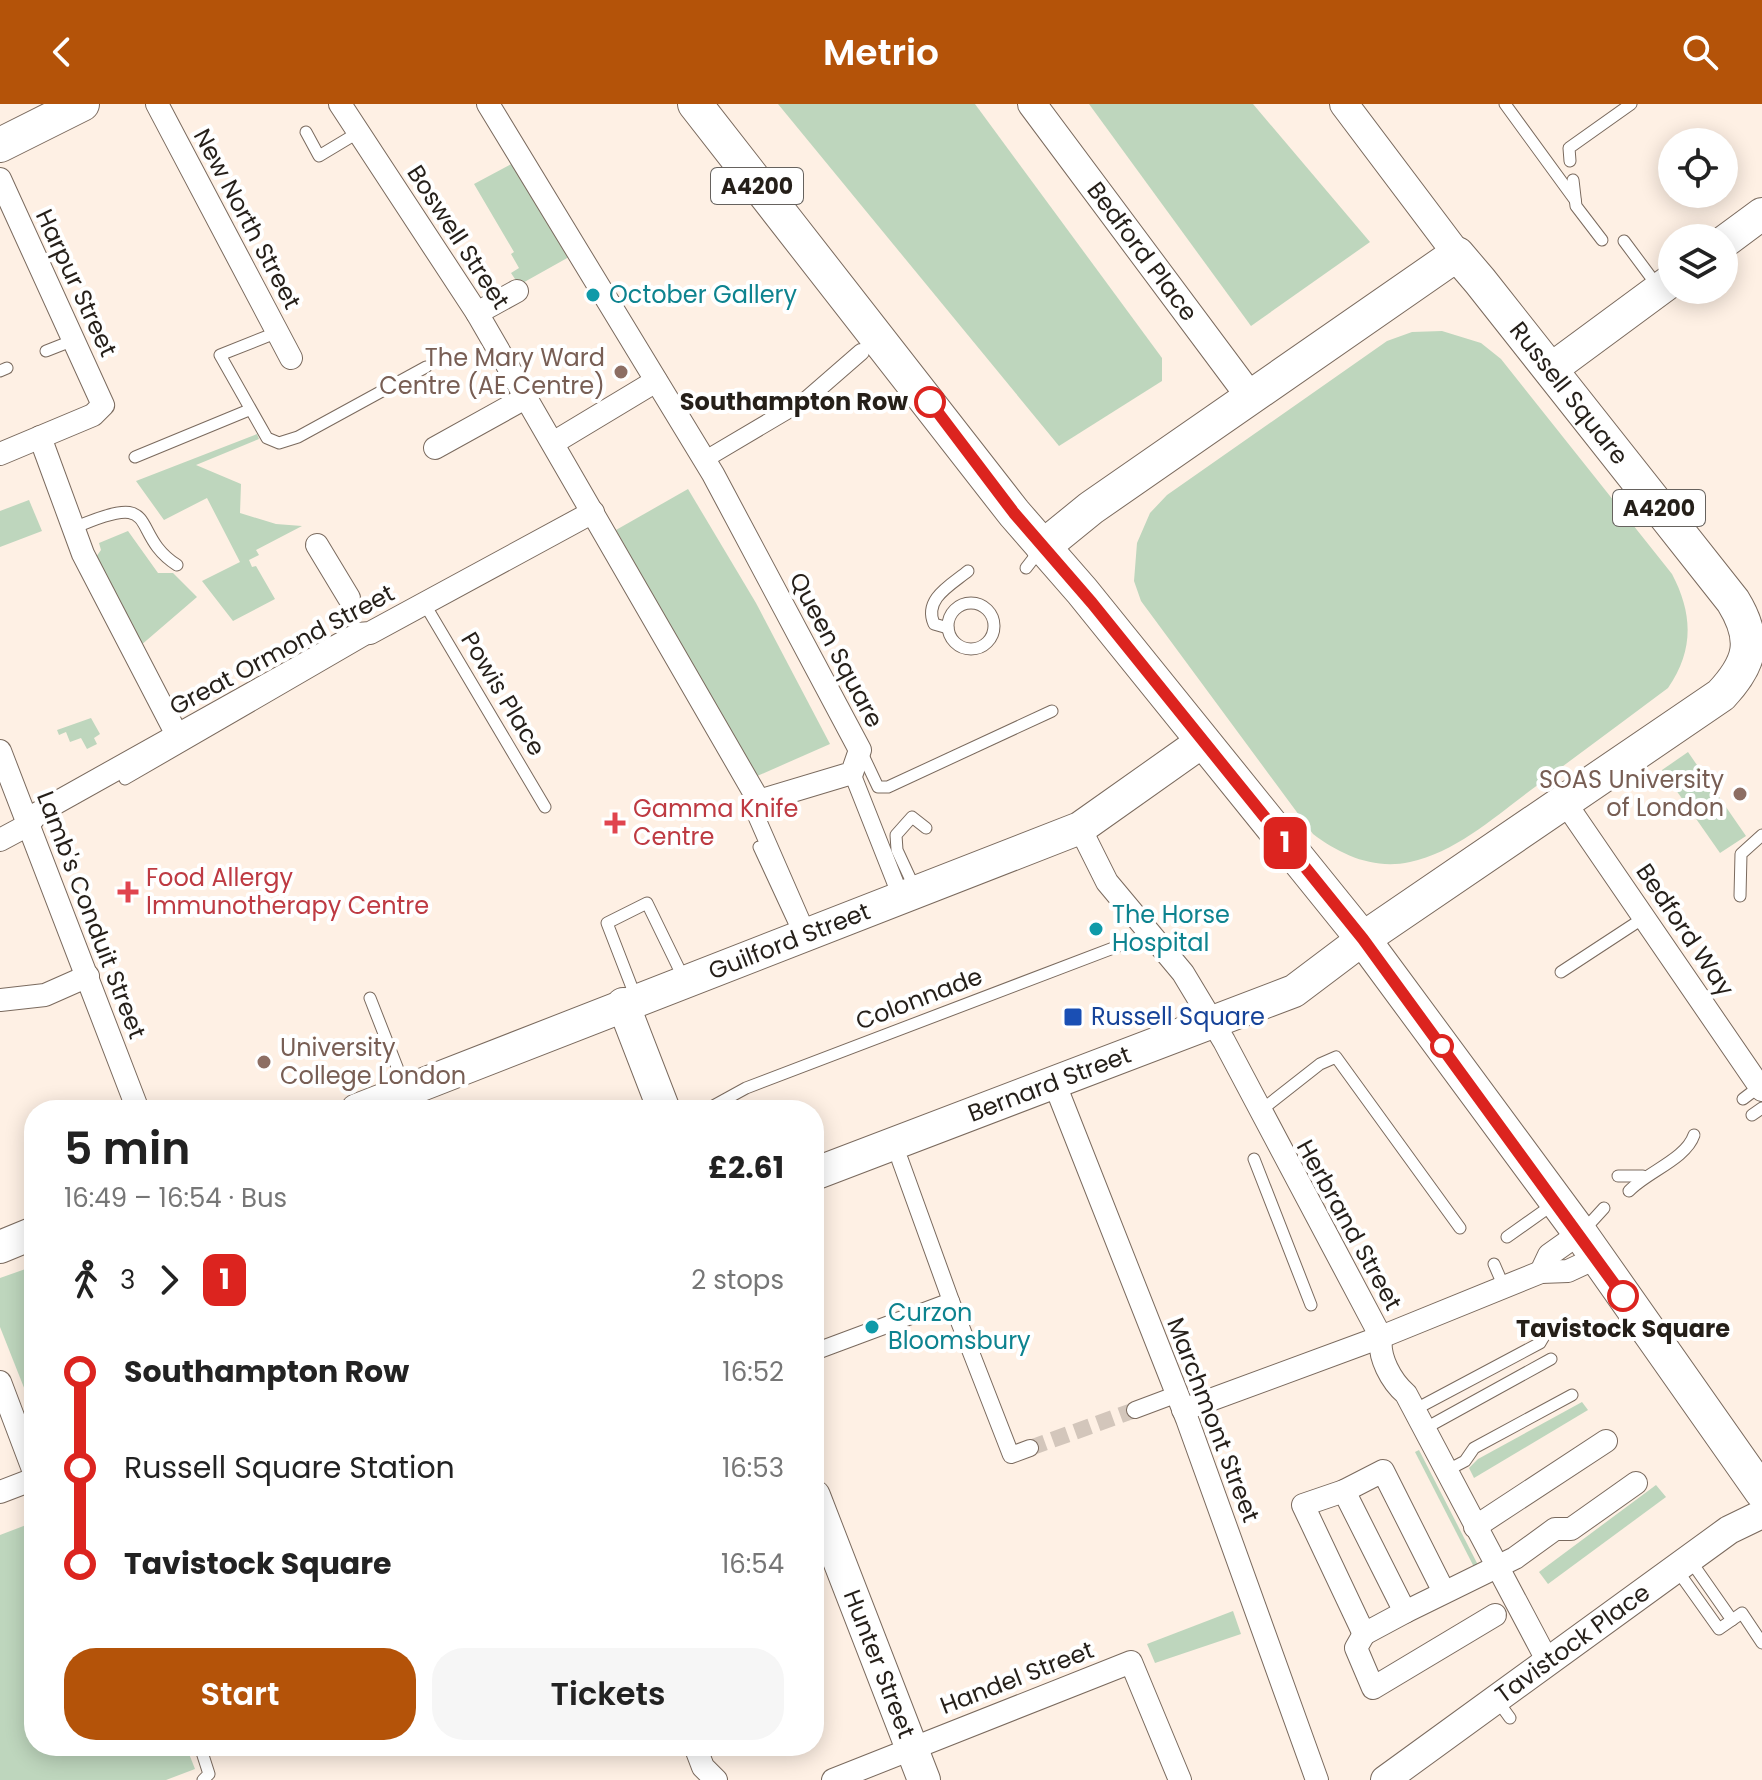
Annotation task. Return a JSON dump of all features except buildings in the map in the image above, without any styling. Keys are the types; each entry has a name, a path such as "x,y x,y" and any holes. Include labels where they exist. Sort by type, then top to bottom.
{"main road":[{"path":"0,145 82,104"},
{"name":"A4200","path":"695,104 1035,557 1203,741 1363,939 1589,1245 1762,1492"},
{"path":"1738,232 1762,214"},
{"path":"1035,557 1091,508 1457,254"},
{"name":"Russell Square","path":"1363,939 1721,695 1755,657 1733,601 1457,254"},
{"path":"1550,370 1658,290"},
{"name":"Guilford Street","path":"388,1100 801,929 909,894 1080,828 1203,741"},
{"name":"Bernard Street","path":"824,1170 1294,991 1363,939"},
{"path":"630,1002 661,1100"},
{"path":"0,1247 24,1237"},
{"name":"Hunter Street","path":"824,1550 924,1780"}],"street":[{"name":"New North Street","path":"157,104 291,358"},
{"name":"Boswell Street","path":"340,104 477,313 553,443"},
{"name":"Queen Square","path":"488,104 704,460 860,750 852,773"},
{"name":"Bedford Place","path":"1032,104 1252,399"},
{"path":"1344,104 1457,254"},
{"name":"Harpur Street","path":"0,179 102,409 40,437"},
{"path":"477,313 517,291"},
{"path":"704,460 807,399 861,352"},
{"path":"656,381 553,443 759,801 757,818 801,929"},
{"path":"435,448 527,397"},
{"path":"1,452 40,437 83,554 177,735"},
{"name":"Great Ormond Street","path":"0,840 28,825 38,813 358,634 366,626 423,603 593,512"},
{"path":"317,545 349,598"},
{"name":"Lamb's Conduit Street","path":"0,751 137,1100"},
{"path":"759,801 852,773 909,894"},
{"name":"Bedford Way","path":"1564,801 1646,917 1756,1099"},
{"name":"Herbrand Street","path":"1080,828 1107,882 1183,973 1212,1022 1381,1337 1379,1351 1415,1411 1547,1660"},
{"path":"0,1000 45,995 88,976"},
{"name":"Marchmont Street","path":"1054,1082 1179,1403 1317,1780"},
{"path":"900,1160 1011,1455 1030,1448"},
{"path":"1135,1410 1179,1403 1381,1337 1541,1272 1568,1271 1589,1245"},
{"path":"824,1346 951,1301"},
{"path":"0,1382 24,1446"},
{"path":"1475,1527 1606,1441"},
{"path":"1364,1634 1303,1505 1344,1491 1383,1471 1444,1592"},
{"path":"0,1492 24,1483"},
{"path":"1495,1615 1373,1688 1356,1648 1364,1634 1496,1568 1555,1529 1571,1529 1636,1483"},
{"path":"1344,1491 1405,1612"},
{"name":"Tavistock Place","path":"1385,1780 1504,1709 1547,1660 1729,1530 1762,1514"},
{"name":"Handel Street","path":"833,1780 1131,1662 1180,1780"},
{"path":"699,1756 703,1767 716,1780"}],"lane":[{"path":"1505,104 1575,200"},
{"path":"1570,161 1569,148 1631,104"},
{"path":"306,132 319,156 359,132"},
{"path":"1573,180 1576,206 1602,240"},
{"path":"1624,241 1658,276"},
{"path":"278,332 220,355 267,438 279,443 298,437 426,367"},
{"path":"46,351 74,340"},
{"path":"135,457 249,410"},
{"path":"74,528 121,512 136,513 146,523 164,557 177,565"},
{"path":"968,571 934,601 931,609 934,624 948,628 961,646 983,645 994,626 989,612 977,604"},
{"path":"948,628 956,608 977,604 987,595"},
{"name":"Powis Place","path":"423,603 545,807"},
{"path":"125,779 354,649 366,626"},
{"path":"860,750 878,787 888,787 1052,711"},
{"path":"909,894 896,835 912,817 926,828"},
{"path":"1740,896 1741,854 1762,835"},
{"path":"759,847 801,929"},
{"path":"630,1002 607,923 647,903 684,980"},
{"path":"1561,972 1646,917"},
{"name":"Colonnade","path":"724,1100 746,1088 1150,934"},
{"path":"370,998 381,1100"},
{"path":"1259,1113 1320,1064 1336,1057 1460,1228"},
{"path":"1629,1191 1643,1176 1692,1141 1705,1150"},
{"path":"1254,1159 1311,1305"},
{"path":"1618,1176 1643,1176"},
{"path":"1507,1237 1557,1202"},
{"path":"1589,1245 1604,1208"},
{"path":"1494,1264 1504,1287"},
{"path":"1415,1411 1540,1343 1547,1331"},
{"path":"1415,1411 1551,1359"},
{"path":"1446,1471 1465,1461 1474,1448 1572,1395"},
{"path":"1684,1565 1732,1620 1742,1613 1762,1643"},
{"path":"203,1756 209,1774 203,1780"}],"green space":[{"path":"778,104 975,104 1162,358 1162,381 1059,446"},
{"path":"1089,104 1253,104 1370,242 1251,326"},
{"path":"515,162 569,257 519,285 511,273 519,268 511,254 514,252 474,184"},
{"path":"1442,331 1481,343 1501,359 1672,574 1684,603 1688,632 1683,660 1668,688 1460,841 1427,857 1384,864 1358,859 1313,834 1141,601 1134,581 1137,543 1150,513 1167,495 1387,341 1412,332"},
{"path":"257,434 259,439 196,465 241,484 240,513 276,524 302,526 256,550 259,555 249,560 252,567 256,566 275,599 233,621 202,581 240,562 207,498 164,520 136,481"},
{"path":"688,489 756,603 830,744 755,777 616,530"},
{"path":"29,500 42,531 0,547 0,511"},
{"path":"128,531 158,573 173,573 197,597 140,646 96,557 101,550 99,543"},
{"path":"91,718 100,734 94,738 97,744 87,749 81,738 70,742 66,732 59,735 57,730"},
{"path":"1688,752 1746,836 1720,853 1662,770"},
{"path":"24,1270 24,1388 0,1327 0,1278"},
{"path":"1582,1402 1588,1410 1474,1478 1469,1468 1478,1459"},
{"path":"1419,1450 1478,1565 1474,1567 1415,1452"},
{"path":"1656,1485 1666,1497 1548,1584 1539,1572"},
{"path":"24,1526 24,1756 190,1756 195,1769 166,1780 0,1780 0,1535"},
{"path":"1233,1611 1241,1634 1155,1663 1147,1644"}],"tunnel":[{"path":"349,598 361,619"},
{"path":"1030,1448 1135,1410"}],"bus line":[{"name":"1","path":"930,402 1014,513 1170,698 1363,939 1598,1257 1623,1296"}],"place":[{"name":"October Gallery","path":"593,295"},
{"name":"The Mary Ward Centre (AE Centre)","path":"621,372"},
{"name":"Southampton Row","path":"930,402"},
{"name":"SOAS University of London","path":"1740,794"},
{"name":"Gamma Knife Centre","path":"615,823"},
{"name":"Food Allergy Immunotherapy Centre","path":"128,892"},
{"name":"The Horse Hospital","path":"1096,929"},
{"name":"Russell Square","path":"1073,1017"},
{"name":"University College London","path":"264,1062"},
{"name":"Tavistock Square","path":"1623,1296"},
{"name":"Curzon Bloomsbury","path":"872,1327"}]}
